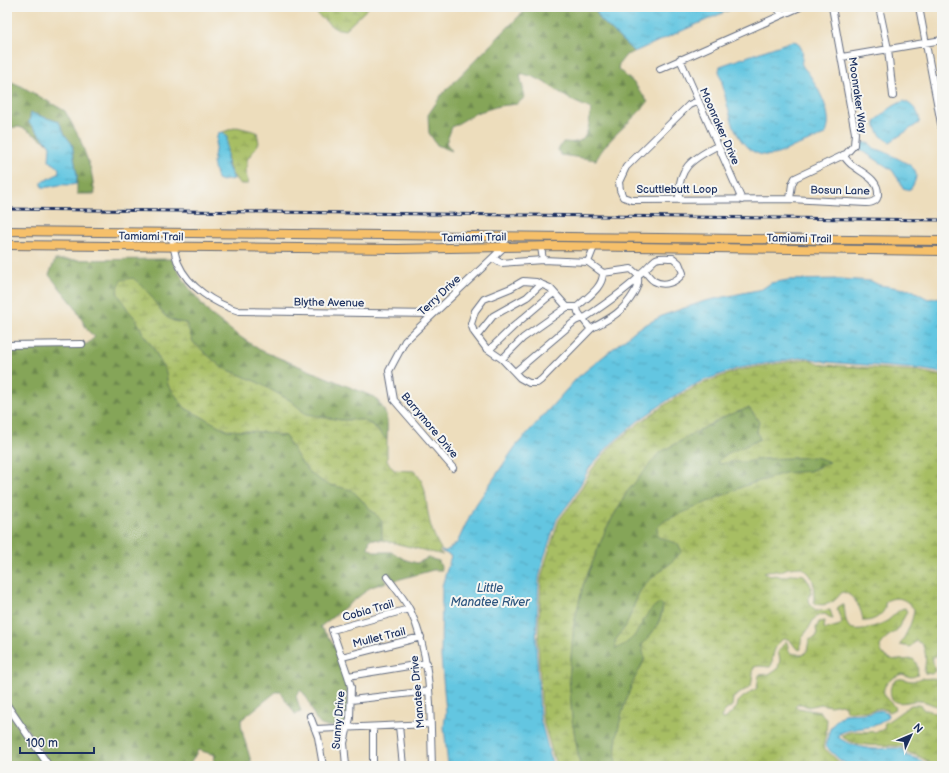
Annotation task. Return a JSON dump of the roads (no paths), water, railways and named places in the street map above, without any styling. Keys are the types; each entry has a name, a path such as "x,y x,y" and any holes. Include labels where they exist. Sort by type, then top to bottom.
{"main road":[{"name":"Tamiami Trail","path":"7,231 942,241"},
{"name":"Tamiami Trail","path":"7,245 398,249 594,247 942,251"}],"street":[{"path":"776,7 782,14"},
{"path":"660,69 800,7"},
{"name":"Moonraker Way","path":"790,199 792,184 795,178 843,155 854,145 855,133 832,7"},
{"path":"879,7 888,49 893,96"},
{"path":"919,7 942,129"},
{"path":"842,57 942,40"},
{"name":"Moonraker Drive","path":"680,60 742,200"},
{"name":"Scuttlebutt Loop","path":"698,101 689,105 626,167 619,182 620,190 624,197 632,200 790,199"},
{"path":"679,199 678,186 680,177 685,168 703,153 717,146"},
{"name":"Bosun Lane","path":"790,199 866,203 871,203 876,200 878,197 877,188 873,180 851,164 843,155"},
{"path":"171,232 173,247"},
{"path":"504,247 505,236"},
{"path":"786,239 786,249"},
{"name":"Blythe Avenue","path":"173,247 178,264 185,275 206,297 226,307 239,311 433,314"},
{"name":"Terry Drive","path":"388,371 405,341 504,247"},
{"path":"542,247 543,260"},
{"path":"588,262 594,247"},
{"path":"493,258 501,263 543,260 588,262 603,273 631,269 638,277 639,283 637,288 622,310 592,328 541,380 537,383 529,383 520,378 502,359 489,350 477,336 471,324 475,311 484,299 524,281 532,281 542,284 550,288 567,306 577,307 600,285 603,279 603,273"},
{"path":"515,372 575,321 586,317 617,295 656,260 673,258 679,263 683,273 678,280 665,284 654,281 645,271"},
{"path":"477,336 493,316 527,297 542,284"},
{"path":"489,350 514,326 554,293"},
{"path":"502,359 523,338 567,306"},
{"path":"577,307 582,318 589,327 592,328"},
{"path":"7,345 82,344"},
{"name":"Barrymore Drive","path":"388,371 394,400 453,468"},
{"name":"Manatee Drive","path":"388,577 409,609 421,637 429,691 432,766"},
{"name":"Cobia Trail","path":"332,630 409,609"},
{"name":"Sunny Drive","path":"332,630 351,687 350,718 344,743 346,766"},
{"name":"Mullet Trail","path":"342,657 421,637"},
{"path":"348,676 426,663"},
{"path":"351,700 429,691"},
{"path":"7,705 49,766"},
{"path":"310,716 318,738 323,766"},
{"path":"315,729 430,724"},
{"path":"399,726 403,766"},
{"path":"373,727 373,766"}],"water":[{"path":"594,7 736,7 634,52 600,19"},
{"path":"792,41 797,42 801,48 803,54 802,65 822,97 827,113 828,128 825,135 781,153 773,155 759,154 748,148 740,138 734,126 719,71 720,66"},
{"path":"904,101 916,110 919,116 919,123 890,142 884,139 880,134 875,122 881,115"},
{"path":"31,113 59,122 65,135 72,144 77,176 76,184 42,187 42,182 58,174 59,169 49,161 50,146 29,123"},
{"path":"223,132 227,136 228,167 234,179 222,181 217,179 213,163 218,133"},
{"path":"864,142 870,144 875,149 905,162 913,168 916,177 910,190 903,188 892,170 861,150 860,144"},
{"name":"Little Manatee River","path":"840,279 871,281 879,285 912,290 928,299 942,297 942,373 919,369 826,362 805,357 739,368 700,382 674,396 638,421 611,444 590,467 573,498 557,519 539,578 536,644 540,718 553,766 448,766 444,726 446,712 441,657 442,586 451,556 441,551 446,551 457,543 473,509 515,447 577,378 637,329 664,315 705,301 762,289 771,283 788,280"},
{"path":"880,710 887,712 888,716 883,721 871,726 845,731 839,734 838,737 851,744 865,748 903,749 907,756 919,759 928,766 851,766 841,761 825,746 830,729 837,719 844,714 868,713"}],"railway":[{"path":"7,209 942,220"}]}
